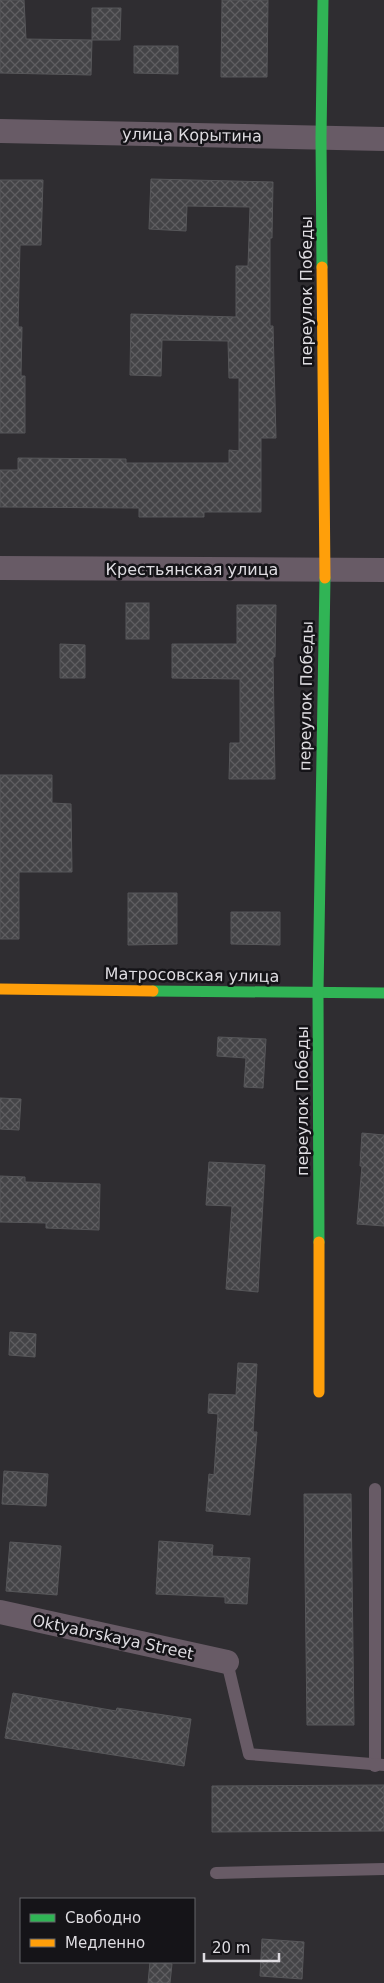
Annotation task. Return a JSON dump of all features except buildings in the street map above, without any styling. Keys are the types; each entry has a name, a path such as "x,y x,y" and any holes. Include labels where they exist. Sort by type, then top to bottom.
{"main road":[{"name":"переулок Победы","path":"319,1392 318,992 325,570 321,138 323,0"},
{"name":"Матросовская улица","path":"0,989 384,992"}],"street":[{"name":"улица Корытина","path":"0,131 384,139"},
{"name":"Крестьянская улица","path":"0,568 384,570"},
{"name":"Oktyabrskaya Street","path":"0,1612 226,1662"}],"lane":[{"path":"226,1662 249,1754 380,1766 374,1488"},
{"path":"216,1873 384,1869"}],"traffic: fast":[{"path":"322,267 323,0"},
{"path":"319,1242 318,992 325,578"},
{"path":"153,991 384,993"}],"traffic: slow":[{"path":"322,267 325,578"},
{"path":"0,989 153,991"},
{"path":"319,1242 319,1392"}]}
